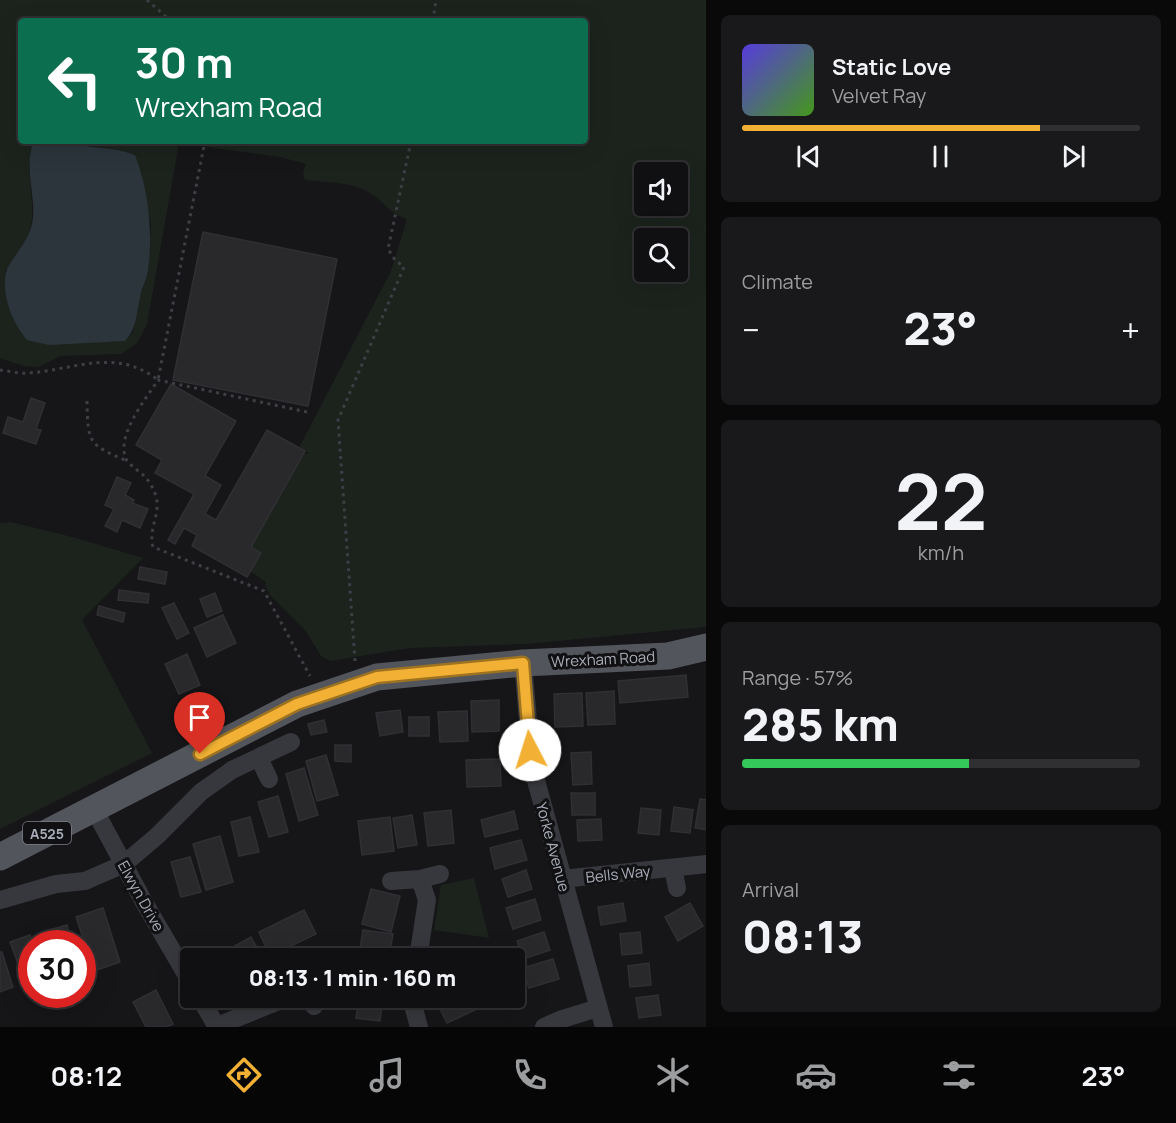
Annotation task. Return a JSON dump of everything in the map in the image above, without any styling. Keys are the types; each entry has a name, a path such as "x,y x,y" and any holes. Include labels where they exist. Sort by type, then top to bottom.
{"main road":[{"name":"Wrexham Road","path":"0,857 297,704 377,677 523,663 668,656 706,648"}],"street":[{"name":"Yorke Avenue","path":"523,663 532,766 604,1027"},
{"path":"0,900 56,884 85,881 124,864 157,836 201,792 232,771 291,742"},
{"path":"259,758 268,779"},
{"name":"Elwyn Drive","path":"94,809 180,963"},
{"name":"Bells Way","path":"562,879 706,864"},
{"path":"673,867 677,888"},
{"path":"391,881 420,879 440,874"},
{"path":"419,948 427,900 420,879"},
{"path":"206,1008 217,1026 261,1008"},
{"path":"413,1008 418,1027"},
{"path":"544,1027 561,1019 598,1008"}],"path":[{"path":"147,0 168,18"},
{"path":"433,18 436,0"},
{"path":"127,462 125,437 130,423 158,380 204,144"},
{"path":"356,684 338,420 405,267 395,260 388,249 410,144"},
{"path":"0,370 26,374 84,363 118,363 144,369 158,380 307,412"},
{"path":"87,401 88,431 98,449 127,462 145,476 152,485 158,506 151,539 153,547 264,591 320,696"}],"shaded area":[{"path":"0,0 706,0 706,627 526,644 410,648 330,661 321,656 305,630 270,595 265,586 266,582 250,571 261,553 251,547 304,454 309,453 299,448 391,271 407,219 392,211 366,190 340,183 305,180 303,173 306,164 280,157 186,144 588,144 588,18 18,18 18,144 33,144 30,162 32,215 27,238 5,272 90,342 125,341 133,333 140,295 148,274 151,224 146,201 93,147 78,144 179,144 147,324 137,343 121,354 60,356 39,367 24,366 0,358"},
{"path":"33,144 76,144 118,150 135,155 147,198 150,227 149,256 147,274 134,326 125,341 49,345 27,340 12,316 6,297 5,278 7,269 31,228 33,207 31,152"},
{"path":"11,522 143,558 82,620 152,753 0,829 0,523"},
{"path":"474,878 489,938 434,930 441,885"}],"building":[{"path":"203,232 337,259 308,406 173,380"},
{"path":"171,384 236,421 205,476 221,485 205,514 216,520 267,430 305,451 251,547 261,553 247,577 192,546 197,535 184,528 175,544 168,540 194,494 155,473 162,460 136,445"},
{"path":"31,398 45,403 36,429 41,430 36,444 3,433 8,417 23,422"},
{"path":"117,477 131,483 125,495 134,500 132,503 148,509 140,528 122,520 117,532 105,526 114,509 105,505"},
{"path":"140,567 167,572 165,584 138,579"},
{"path":"119,590 149,594 148,603 118,600"},
{"path":"215,593 222,611 207,617 200,599"},
{"path":"174,603 189,633 177,639 162,608"},
{"path":"99,606 125,613 123,622 97,615"},
{"path":"223,615 236,643 207,657 194,628"},
{"path":"187,654 200,685 179,694 165,664"},
{"path":"686,675 688,697 620,703 618,681"},
{"path":"614,691 615,724 588,725 586,693"},
{"path":"582,693 583,726 555,727 554,694"},
{"path":"499,700 499,731 472,732 471,701"},
{"path":"400,710 403,732 380,736 376,713"},
{"path":"467,711 468,741 440,742 438,712"},
{"path":"409,717 429,717 429,736 409,736"},
{"path":"324,720 327,732 311,735 308,724"},
{"path":"335,745 351,745 351,762 335,761"},
{"path":"591,752 592,784 573,785 571,753"},
{"path":"326,755 338,795 317,801 306,761"},
{"path":"500,759 501,786 467,787 466,760"},
{"path":"304,768 318,815 299,821 286,774"},
{"path":"571,793 595,793 595,815 572,815"},
{"path":"278,796 288,832 269,837 258,802"},
{"path":"700,799 706,800 706,830 695,828"},
{"path":"674,807 693,810 690,833 671,831"},
{"path":"641,808 661,810 659,835 638,833"},
{"path":"451,810 454,843 428,846 424,813"},
{"path":"514,811 518,829 485,837 481,820"},
{"path":"412,815 417,845 398,848 393,818"},
{"path":"250,817 259,852 239,856 231,822"},
{"path":"390,817 394,851 362,855 358,821"},
{"path":"601,819 602,840 578,841 577,820"},
{"path":"220,836 233,882 206,890 193,844"},
{"path":"521,840 527,860 495,869 490,848"},
{"path":"190,857 201,892 181,897 171,862"},
{"path":"526,870 532,889 508,897 502,879"},
{"path":"371,889 400,896 391,932 362,924"},
{"path":"535,899 541,920 513,929 506,908"},
{"path":"623,903 626,921 601,925 598,907"},
{"path":"690,903 703,926 678,941 665,917"},
{"path":"103,908 120,962 96,970 96,930 80,930 76,917"},
{"path":"304,910 316,934 287,948 266,948 259,932"},
{"path":"67,925 68,930 49,930"},
{"path":"363,930 393,934 391,948 360,948"},
{"path":"544,932 550,950 525,958 525,948 519,948 517,941"},
{"path":"640,932 642,953 622,955 620,934"},
{"path":"251,937 257,948 231,948"},
{"path":"18,939 18,964 10,942"},
{"path":"0,952 2,952 13,987 0,992"},
{"path":"553,959 559,979 529,988 525,967"},
{"path":"649,963 651,985 630,987 628,966"},
{"path":"156,990 173,1024 166,1027 146,1027 133,1002"},
{"path":"658,995 661,1015 639,1018 636,998"},
{"path":"358,1008 382,1008 380,1021 356,1018"},
{"path":"440,1008 474,1008 475,1010 447,1023"}],"route":[{"path":"200,754 297,704 377,677 523,663 530,750"}]}
